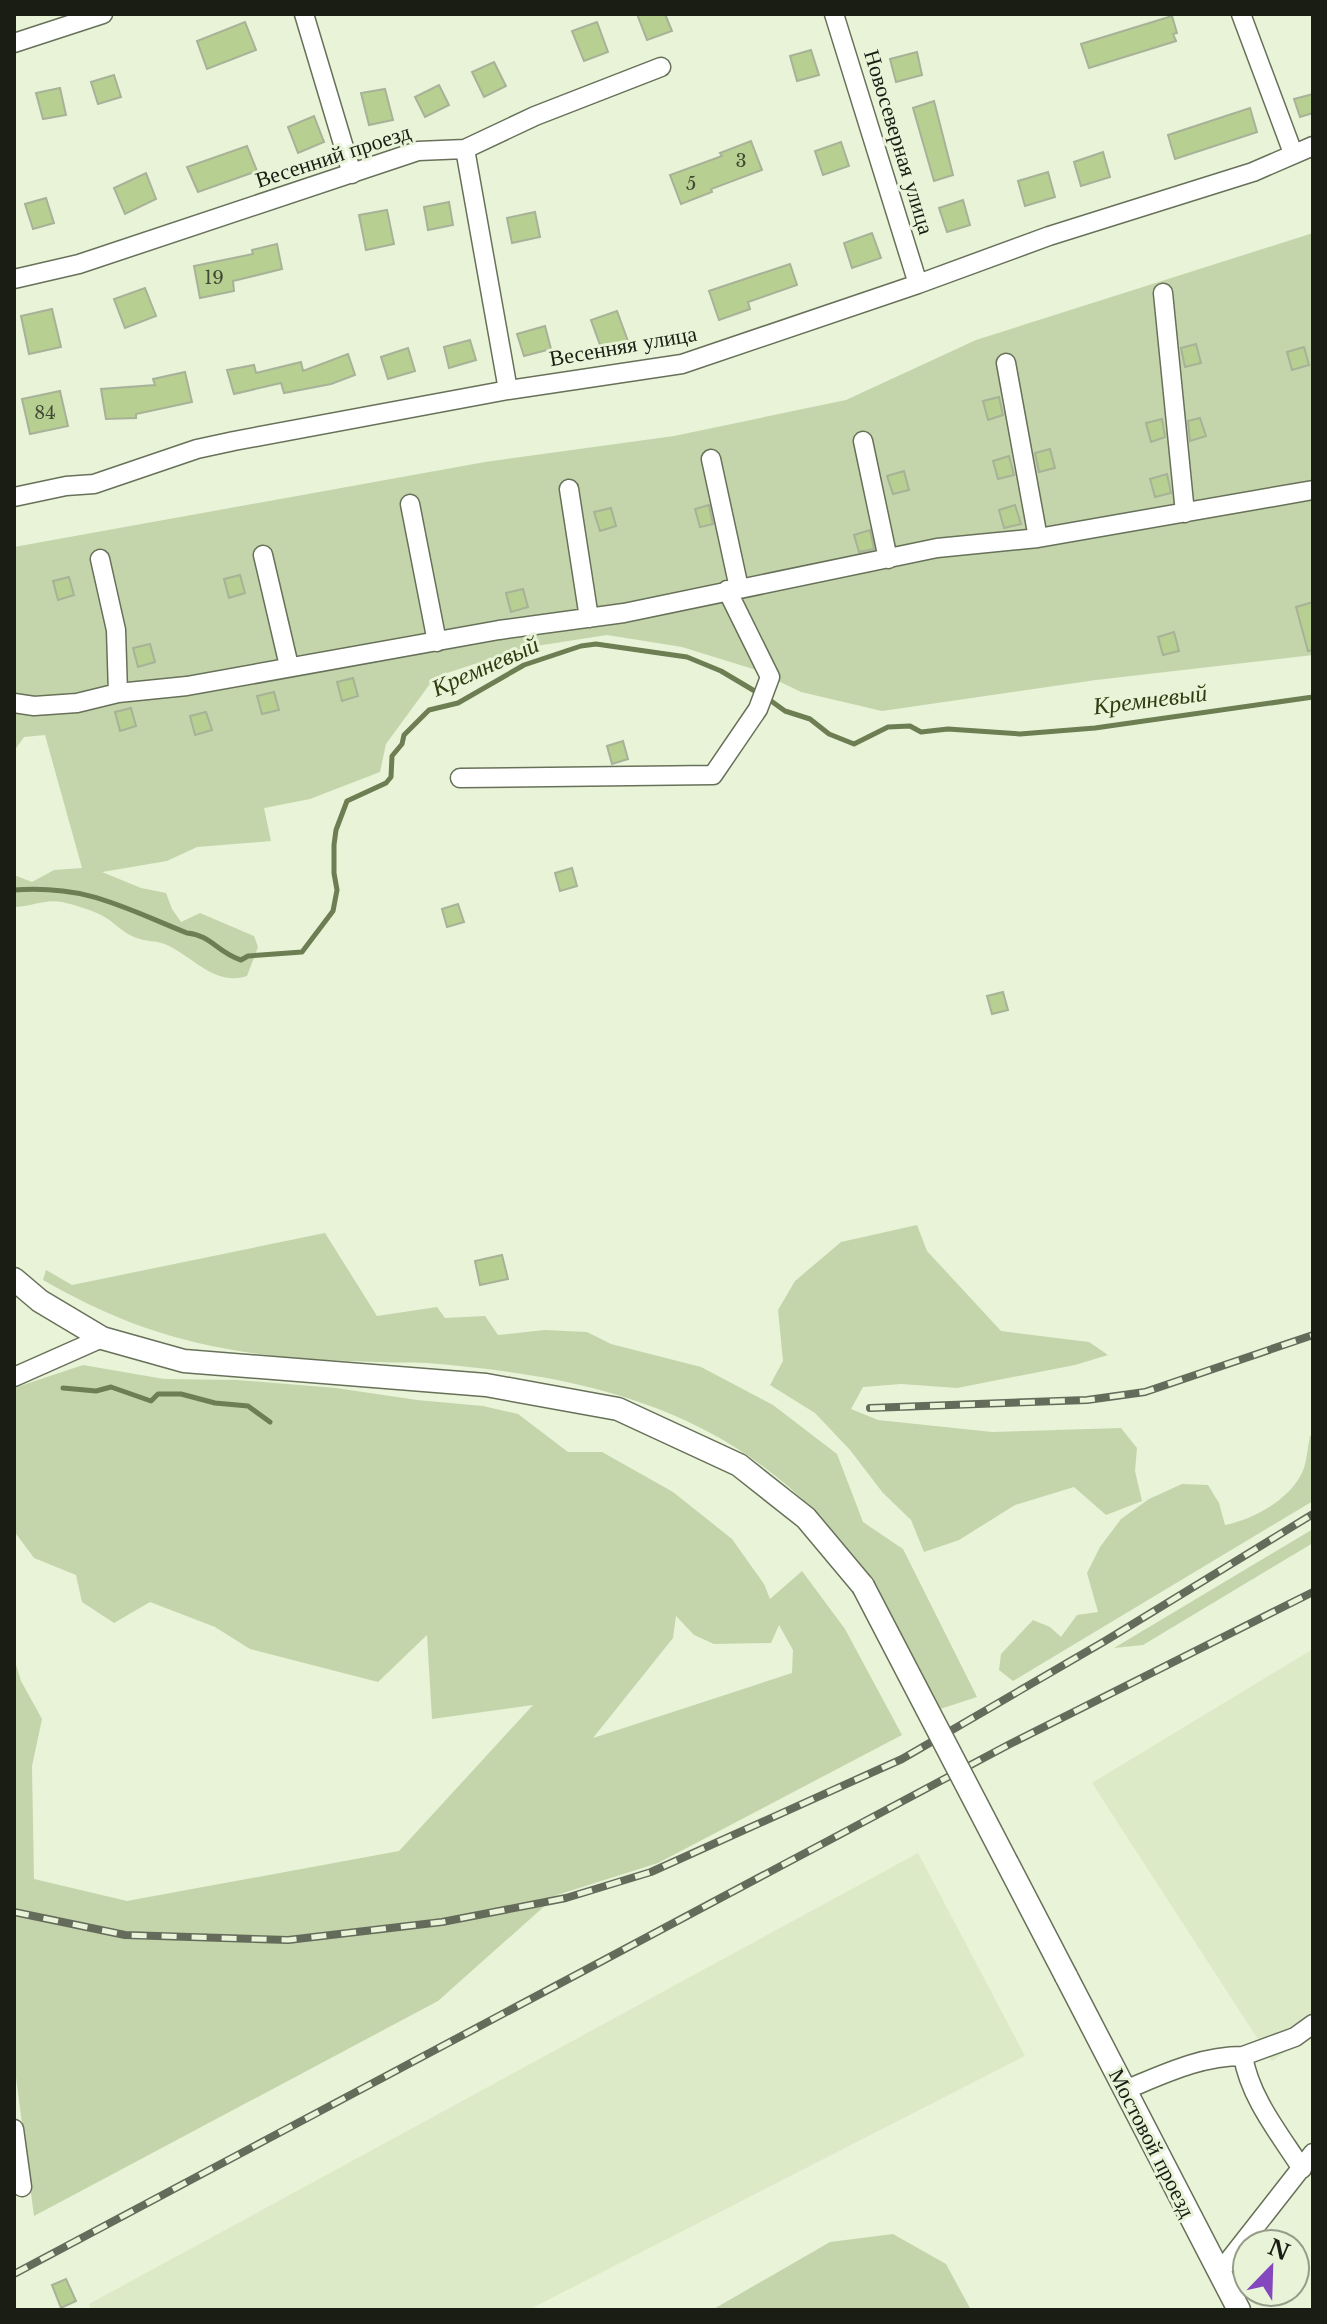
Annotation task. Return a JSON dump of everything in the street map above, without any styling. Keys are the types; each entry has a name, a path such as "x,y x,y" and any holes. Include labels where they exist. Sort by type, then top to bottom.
{"main road":[{"name":"Мостовой проезд","path":"14,1279 40,1301 102,1338 184,1361 486,1385 618,1409 739,1465 806,1518 863,1586 1239,2310"}],"street":[{"path":"14,43 103,14"},
{"path":"304,14 352,174"},
{"name":"Новосеверная улица","path":"834,14 918,284"},
{"path":"1241,14 1293,153"},
{"name":"Весенний проезд","path":"14,279 79,264 418,151 465,149 535,116 661,67"},
{"name":"Весенняя улица","path":"14,497 66,486 94,484 197,449 234,441 508,390 682,364 1049,236 1253,172 1313,146"},
{"path":"465,149 508,390"},
{"path":"1163,293 1185,513"},
{"path":"1006,363 1038,538"},
{"path":"863,441 888,559"},
{"path":"460,778 713,775 758,709 770,677 733,589 711,459"},
{"path":"569,489 589,618"},
{"path":"14,703 34,706 77,703 118,693 187,686 289,666 589,618 937,548 1038,538 1313,490"},
{"path":"410,504 437,642"},
{"path":"263,555 289,666"},
{"path":"100,559 116,630 118,693"},
{"path":"14,1377 102,1338"},
{"path":"1125,2090 1197,2061 1243,2056 1295,2037 1313,2024"},
{"path":"1219,2273 1308,2161 1258,2102 1246,2074 1243,2056"},
{"path":"14,2129 22,2187"}],"shaded area":[{"path":"1313,233 1313,655 1096,680 882,711 801,692 753,669 682,647 607,635 523,648 435,677 386,744 380,772 310,799 264,808 271,841 197,847 167,861 102,872 141,888 166,893 181,922 200,913 254,936 258,947 247,976 225,977 206,970 169,946 134,937 103,916 78,906 55,901 14,907 14,875 32,882 54,870 82,868 45,735 24,737 14,751 14,547 485,462 674,436 846,400 976,340"},
{"path":"917,1225 927,1251 1001,1331 1089,1342 1108,1355 1075,1365 957,1388 901,1384 863,1387 851,1409 878,1420 992,1432 1121,1428 1137,1448 1135,1471 1142,1501 1106,1515 1074,1487 1015,1505 959,1540 924,1552 911,1520 883,1493 850,1450 815,1413 770,1385 783,1361 778,1310 795,1281 841,1242"},
{"path":"325,1233 377,1316 437,1307 445,1318 485,1316 498,1335 545,1330 587,1332 611,1344 701,1367 773,1405 837,1454 863,1522 903,1549 977,1697 937,1710 868,1582 836,1535 777,1477 733,1446 686,1421 588,1387 535,1376 427,1363 280,1357 197,1343 130,1322 43,1280 46,1270 72,1285"},
{"path":"83,1365 164,1379 237,1380 336,1388 483,1406 518,1414 568,1452 602,1452 673,1492 732,1539 764,1584 770,1599 802,1571 845,1629 902,1735 658,1863 557,1895 438,2001 34,2216 14,2062 14,1658 21,1681 42,1719 32,1766 34,1879 127,1901 399,1851 533,1705 432,1719 427,1635 378,1682 250,1649 215,1627 150,1602 114,1623 82,1602 76,1575 34,1558 14,1531 14,1388","holes":["676,1616 694,1635 714,1644 771,1643 779,1625 793,1650 792,1673 593,1738 673,1638"]},
{"path":"1313,1435 1313,1501 1013,1681 999,1670 1001,1654 1033,1620 1050,1627 1061,1637 1077,1615 1098,1612 1087,1573 1100,1547 1121,1519 1149,1499 1182,1484 1208,1485 1219,1503 1225,1525 1248,1518 1272,1506 1299,1479 1310,1436"},
{"path":"1313,1529 1313,1543 1143,1645 1114,1648"},
{"path":"1313,1649 1313,2033 1272,2061 1092,1783"},
{"path":"918,1853 1025,2056 528,2310 91,2310 89,2304"},
{"path":"893,2234 946,2264 971,2310 712,2310 830,2242"}],"building":[{"path":"637,14 665,14 672,31 647,40"},
{"path":"1172,16 1176,41 1089,68 1081,44"},
{"path":"245,22 256,50 207,69 197,41"},
{"path":"597,22 608,52 584,61 572,31"},
{"path":"811,50 819,75 797,81 790,56"},
{"path":"917,52 922,75 896,82 890,59"},
{"path":"494,62 506,86 484,97 472,72"},
{"path":"114,75 121,97 98,104 91,82"},
{"path":"439,85 449,105 425,117 415,97"},
{"path":"60,88 66,115 43,119 36,93"},
{"path":"385,89 393,120 369,125 361,93"},
{"path":"1313,94 1313,113 1300,117 1294,99"},
{"path":"934,101 953,175 934,181 913,108"},
{"path":"1250,108 1257,132 1175,159 1168,135"},
{"path":"314,116 324,142 298,153 288,127"},
{"path":"751,141 762,170 681,204 670,175 722,156 720,153"},
{"path":"841,142 849,166 823,175 815,151"},
{"path":"247,146 257,171 198,192 187,167"},
{"path":"1103,152 1110,177 1081,186 1074,162"},
{"path":"1048,172 1055,197 1025,206 1018,181"},
{"path":"146,173 156,199 125,214 114,188"},
{"path":"46,198 54,223 33,229 25,204"},
{"path":"963,200 970,225 947,232 939,208"},
{"path":"449,202 453,225 428,230 424,207"},
{"path":"387,210 394,244 366,250 359,215"},
{"path":"535,212 540,237 512,243 507,218"},
{"path":"872,233 881,258 852,268 844,243"},
{"path":"277,244 282,269 233,281 234,291 200,298 194,266 253,254 252,250"},
{"path":"790,264 797,285 748,302 750,309 719,320 709,291"},
{"path":"145,288 156,316 125,328 114,299"},
{"path":"52,309 61,347 29,354 21,316"},
{"path":"617,311 629,344 603,353 591,320"},
{"path":"545,326 551,349 524,356 517,334"},
{"path":"470,340 476,360 449,368 444,347"},
{"path":"1196,344 1201,363 1185,367 1181,348"},
{"path":"1304,347 1309,365 1292,370 1287,352"},
{"path":"408,348 415,371 388,379 381,357"},
{"path":"348,354 355,375 331,384 284,393 281,383 234,394 227,370 254,365 256,373 301,362 303,371"},
{"path":"185,372 192,402 136,414 136,418 106,419 101,389 155,385 153,379"},
{"path":"60,391 68,426 30,434 22,399"},
{"path":"999,397 1003,415 988,420 983,401"},
{"path":"1200,418 1206,436 1190,441 1188,421"},
{"path":"1162,419 1165,437 1151,442 1146,423"},
{"path":"1050,449 1055,468 1039,472 1035,453"},
{"path":"1009,456 1014,475 998,479 993,461"},
{"path":"904,471 909,490 893,494 887,476"},
{"path":"1167,474 1171,493 1155,497 1150,479"},
{"path":"709,505 713,524 700,527 695,509"},
{"path":"1015,505 1021,524 1004,528 999,510"},
{"path":"611,508 616,526 600,531 594,512"},
{"path":"870,530 874,549 859,552 854,535"},
{"path":"240,575 245,593 229,598 224,579"},
{"path":"69,577 74,595 58,600 53,581"},
{"path":"523,589 528,607 511,612 506,593"},
{"path":"1313,602 1313,650 1308,651 1296,607"},
{"path":"1174,632 1179,651 1163,655 1158,637"},
{"path":"150,644 155,662 138,667 133,648"},
{"path":"353,678 358,696 342,701 337,682"},
{"path":"274,692 279,710 262,714 257,696"},
{"path":"131,708 136,726 120,731 115,712"},
{"path":"206,712 212,730 195,735 190,716"},
{"path":"623,741 628,759 612,764 607,746"},
{"path":"572,868 577,886 560,891 555,873"},
{"path":"458,904 464,922 447,927 442,909"},
{"path":"1003,992 1008,1010 992,1014 987,996"},
{"path":"502,1255 508,1279 480,1285 475,1261"},
{"path":"66,2279 76,2301 61,2308 52,2285"}],"waterway":[{"name":"Кремневый","path":"14,890 63,891 104,900 202,937 241,960 248,956 302,952 333,911 337,890 334,845 347,801 386,783 391,777 392,756 402,744 404,735 429,710 458,703 524,665 596,644 687,657 721,671 758,693"},
{"name":"Кремневый","path":"767,698 785,711 810,719 829,734 854,744 888,727 910,726 921,732 948,729 1020,734 1095,728 1313,697"},
{"path":"63,1388 96,1391 111,1387 151,1401 158,1394 181,1394 215,1403 248,1406 270,1422"}],"railway":[{"path":"870,1408 1087,1400 1145,1392 1313,1335"},
{"path":"14,1912 125,1935 288,1940 442,1922 566,1898 651,1872 902,1759 1105,1641 1313,1514"},
{"path":"14,2274 1010,1744 1313,1592"}]}
